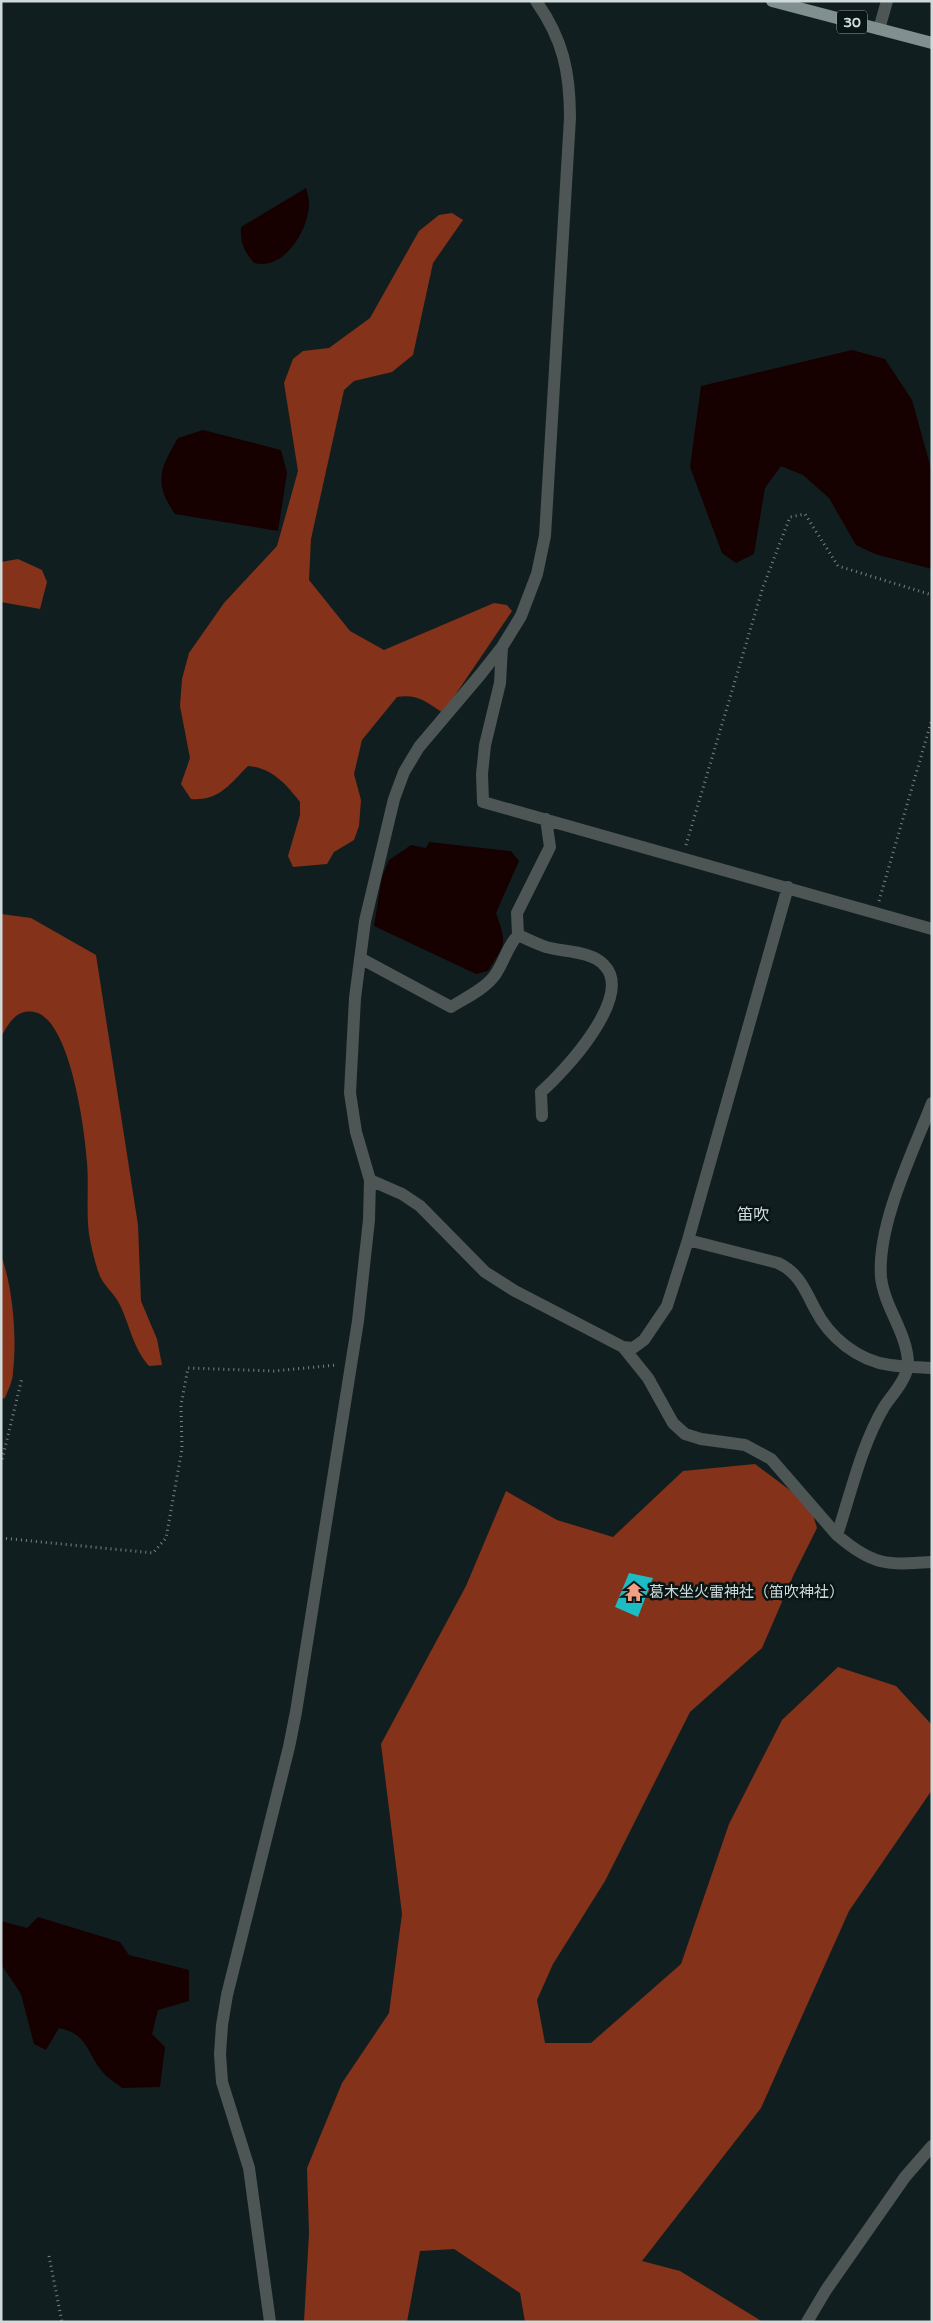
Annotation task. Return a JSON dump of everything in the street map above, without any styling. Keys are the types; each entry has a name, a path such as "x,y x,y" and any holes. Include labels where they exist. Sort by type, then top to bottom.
{"main road":[{"name":"30","path":"772,1 932,43"}],"street":[{"path":"270,2322 249,2168 222,2082 220,2054 222,2025 231,1977 291,1738 358,1321 369,1220 370,1180 356,1132 350,1093 355,998 372,883 394,799 404,772 419,747 502,647 521,616 534,583 545,536 570,118 570,84 562,48 550,21 536,1"},
{"path":"879,29 887,1"},
{"path":"502,647 500,683 485,745 482,774 483,802 932,929"},
{"path":"360,958 451,1008 480,989 494,976 510,944 518,935 517,913 550,847 546,819"},
{"path":"623,1348 633,1348 644,1340 654,1328 667,1306 688,1240 788,887"},
{"path":"518,935 545,947 590,957 604,964 610,974 612,990 606,1007 587,1044 559,1077 541,1092 542,1116"},
{"path":"837,1535 872,1433 884,1408 905,1375 908,1365 906,1350 884,1291 881,1277 882,1251 893,1204 932,1103"},
{"path":"370,1180 402,1194 420,1206 463,1251 493,1276 515,1291 623,1348 648,1378 673,1423 685,1434 701,1439 746,1445 771,1459 837,1535 848,1545 881,1563 896,1565 932,1562"},
{"path":"688,1240 778,1263 790,1269 800,1280 816,1312 836,1339 878,1362 932,1368"},
{"path":"807,2322 826,2290 905,2177 932,2146"}],"path":[{"path":"682,858 763,587 790,517 806,514 838,566 932,595"},
{"path":"876,913 932,719"},
{"path":"1,1538 153,1552 166,1538 182,1449 181,1405 188,1368 274,1372 350,1364"},
{"path":"1,1464 22,1378"},
{"path":"49,2256 62,2322"}],"shaded area":[{"path":"306,188 309,201 308,214 300,236 285,255 275,261 265,264 254,263 243,246 241,227"},
{"path":"452,213 463,220 433,263 413,355 392,372 354,381 344,390 311,539 309,580 350,631 384,650 494,603 507,605 512,611 443,713 427,702 416,698 397,697 362,740 354,774 361,800 359,826 354,840 334,852 327,864 293,867 288,856 300,815 300,802 278,778 257,767 248,766 223,790 201,799 191,799 181,784 190,758 180,706 182,679 189,653 224,603 277,546 298,471 284,383 293,359 303,351 329,348 370,318 419,231 439,215"},
{"path":"852,350 885,359 912,400 932,472 932,569 875,554 856,545 829,498 803,475 781,466 765,488 754,554 736,563 722,553 690,467 701,386"},
{"path":"203,430 281,450 287,473 278,531 175,514 164,493 162,484 163,467 178,438"},
{"path":"18,559 42,570 47,582 40,609 1,602 1,562"},
{"path":"429,842 511,851 519,861 496,913 502,931 503,943 488,971 476,974 374,926 382,877 389,860 411,845 426,848"},
{"path":"1,914 31,918 96,955 138,1225 141,1301 157,1339 162,1365 149,1366 139,1352 120,1305 100,1276 89,1234 88,1171 79,1102 66,1054 57,1033 47,1019 34,1012 28,1012 14,1018 1,1037"},
{"path":"1,1255 11,1297 15,1344 12,1379 5,1398 1,1399"},
{"path":"755,1464 810,1505 817,1528 794,1574 762,1648 690,1712 605,1881 553,1964 537,2000 545,2043 591,2043 681,1964 729,1824 782,1720 838,1667 896,1686 932,1725 932,1790 849,1911 761,2108 642,2261 680,2271 763,2322 525,2322 520,2293 454,2249 420,2251 407,2322 304,2322 309,2233 307,2168 342,2083 389,2013 402,1914 381,1744 466,1586 506,1491 557,1520 613,1537 683,1471"},
{"path":"38,1917 120,1942 129,1955 189,1970 189,2001 158,2010 152,2034 165,2047 160,2087 122,2088 103,2073 81,2039 68,2031 59,2028 46,2050 34,2044 21,1994 1,1964 1,1921 27,1928"}],"building":[{"name":"葛木坐火雷神社（笛吹神社）","path":"629,1573 653,1578 638,1617 615,1607"}],"place":[{"name":"葛木坐火雷神社（笛吹神社）","path":"634,1592"}],"district":[{"name":"笛吹","path":"753,1214"}]}
